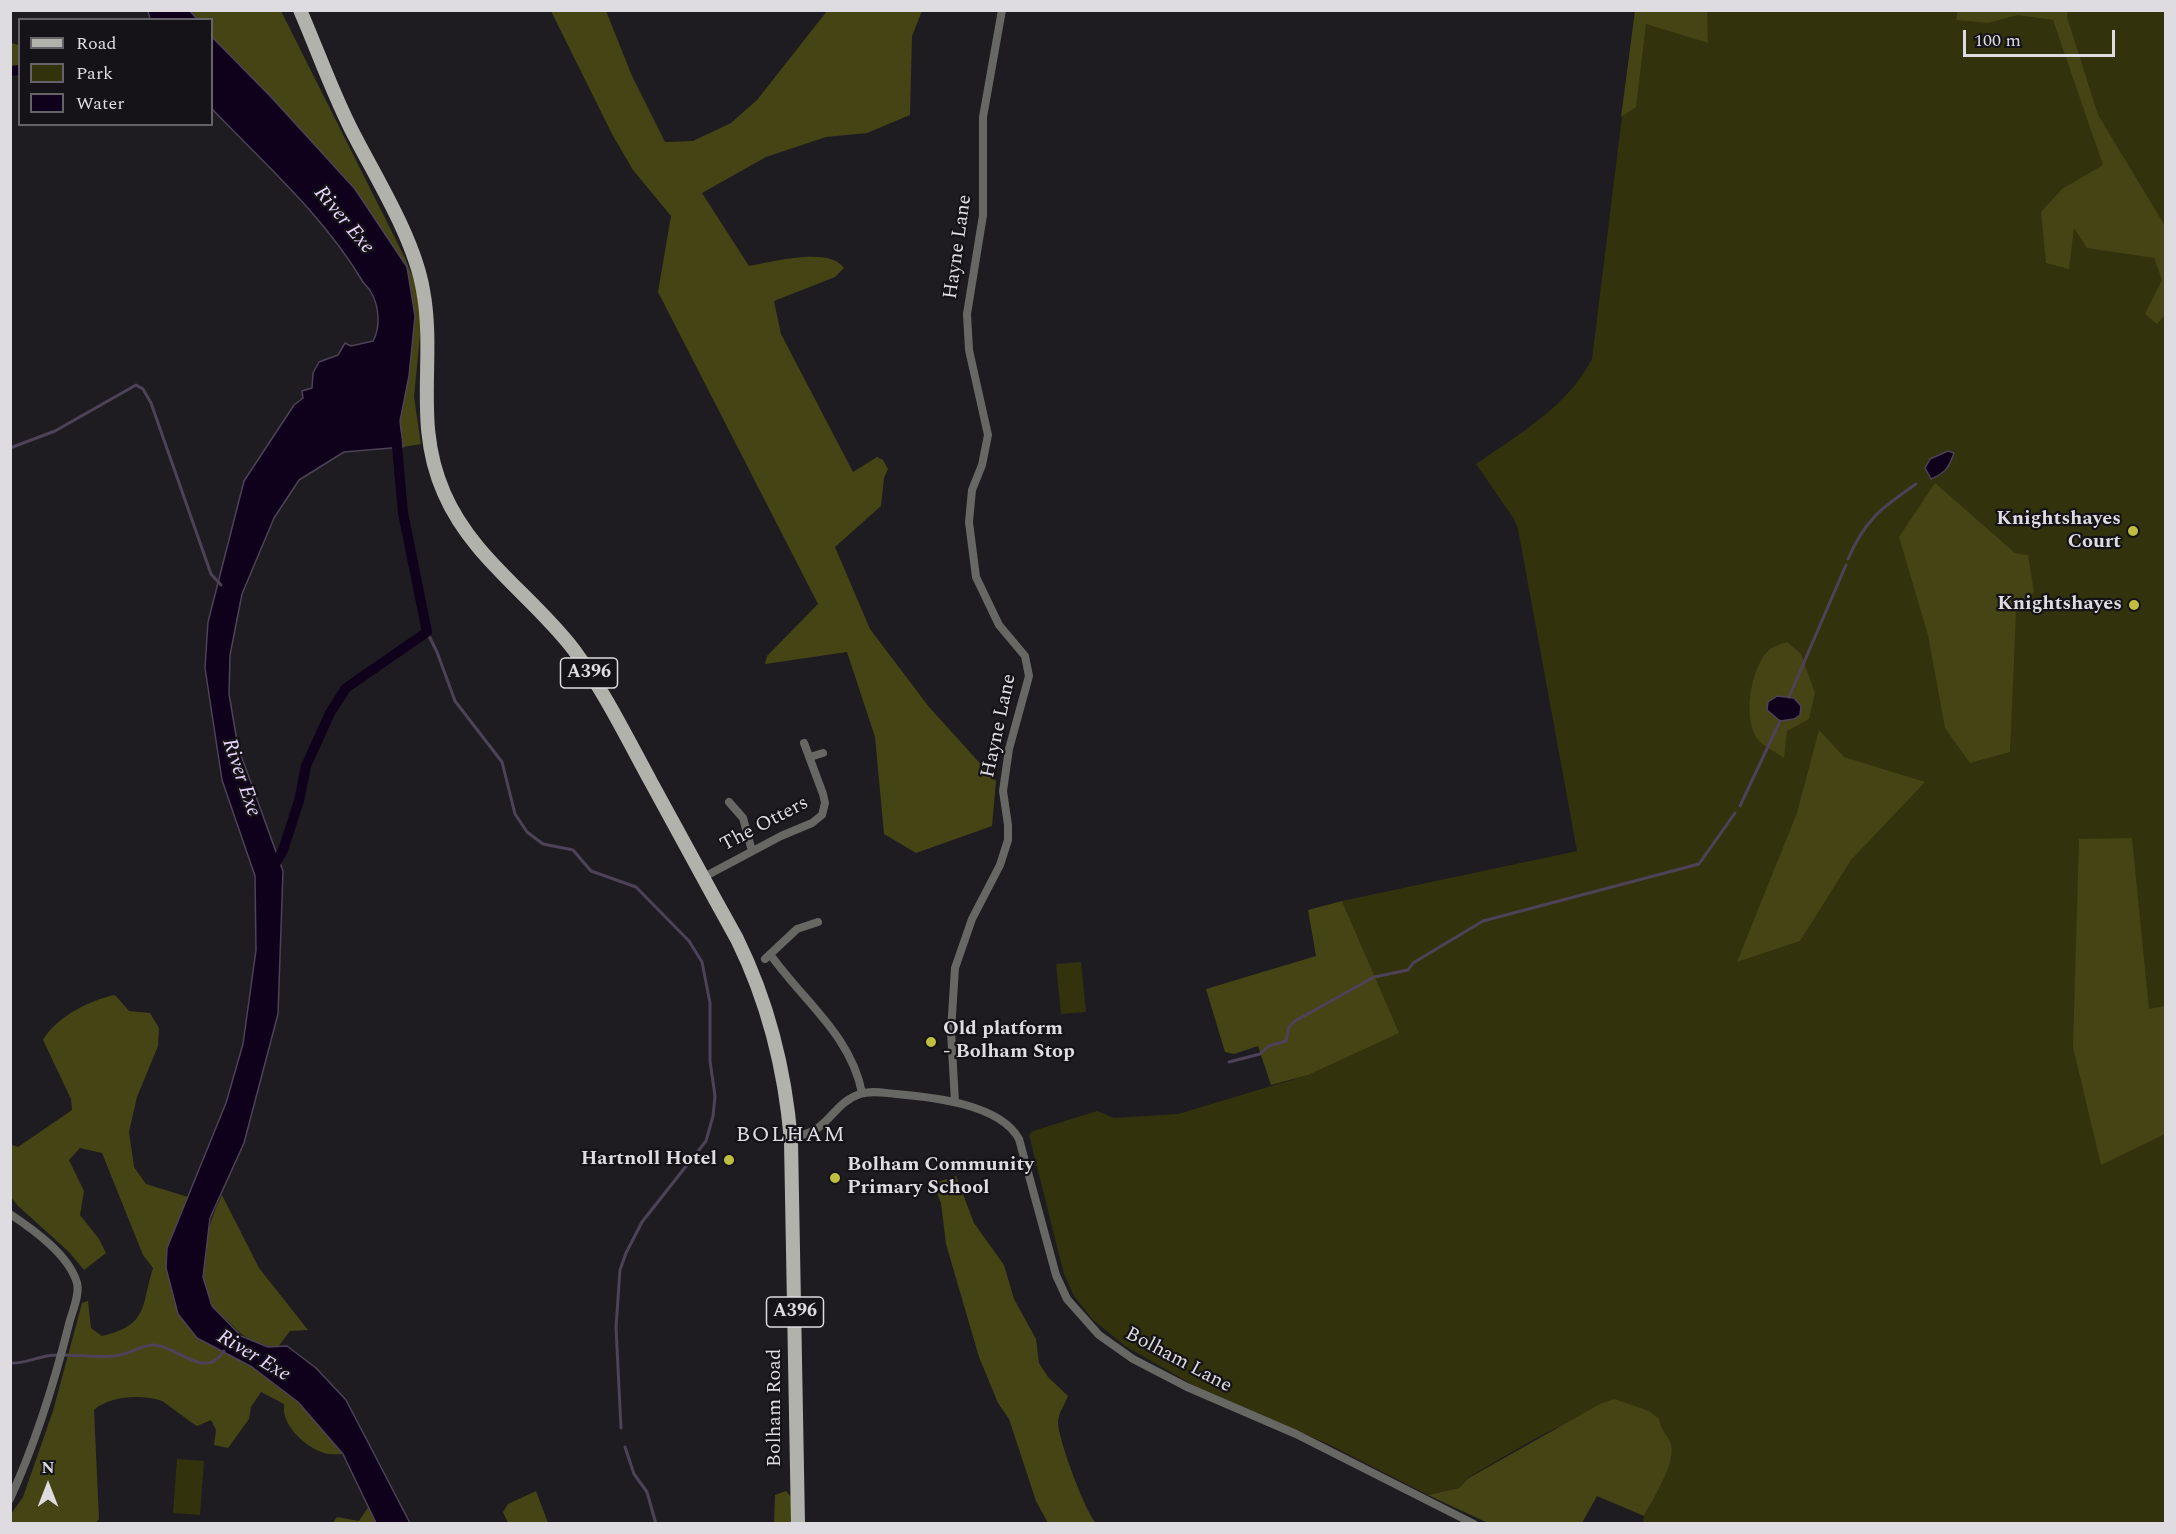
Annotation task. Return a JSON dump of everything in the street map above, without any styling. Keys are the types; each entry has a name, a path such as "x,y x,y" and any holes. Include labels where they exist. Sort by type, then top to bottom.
{"main road":[{"name":"A396","path":"300,10 349,124 393,209 418,270 425,310 427,430 432,460 443,492 457,520 474,545 558,631 589,673 702,878"},
{"name":"Bolham Road","path":"702,878 737,939 767,1011 783,1072 791,1137 798,1524"}],"street":[{"name":"Hayne Lane","path":"955,1102 951,1031 955,968 972,919 999,865 1008,840 1003,791 1009,749 1029,676 1025,656 999,625 976,577 969,522 972,490 982,465 988,435 969,350 967,314 983,215 982,117 1002,10"},
{"name":"The Otters","path":"702,878 752,850 812,823 822,815 825,803 804,743"},
{"path":"810,757 824,753"},
{"path":"729,802 742,818 746,837 752,850"},
{"path":"791,1137 817,1129 829,1121 843,1104 862,1093 852,1057 822,1015 792,985 768,956 797,929 818,922"},
{"name":"Bolham Lane","path":"862,1093 928,1096 955,1102 991,1116 1015,1132 1025,1157 1056,1275 1067,1299 1099,1335 1133,1359 1187,1387 1296,1434 1474,1524"},
{"path":"10,1214 65,1261 73,1273 78,1290 39,1431 10,1499"}],"green space":[{"name":"Knightshayes Court","path":"1635,11 2165,11 2165,1523 1643,1523 1644,1516 1663,1481 1671,1444 1649,1411 1627,1408 1603,1411 1579,1418 1531,1441 1467,1478 1459,1488 1428,1495 1332,1446 1193,1385 1125,1346 1093,1320 1074,1296 1064,1274 1029,1135 1033,1131 1097,1111 1114,1118 1178,1114 1308,1075 1397,1030 1342,901 1577,851 1518,529 1514,519 1476,464 1556,405 1582,376 1592,359"},
{"path":"1081,962 1086,1012 1061,1014 1056,964"},
{"path":"177,1459 204,1461 200,1515 173,1513"}],"shaded area":[{"path":"190,11 281,11 405,258 416,286 421,324 414,397 421,444 403,447 400,421 415,316 272,98 213,38 213,18 196,18"},
{"path":"551,11 606,11 632,76 665,142 693,141 731,123 757,100 827,11 922,11 912,36 910,115 867,133 826,137 766,157 702,193 749,266 785,259 814,257 837,261 844,268 835,277 774,301 781,334 853,472 877,457 883,460 888,469 884,478 881,506 835,547 870,629 929,707 996,781 992,826 916,853 884,834 875,737 847,652 765,664 767,656 818,604 658,292 671,216 633,170 612,134"},
{"path":"1635,11 1707,11 1708,43 1646,24 1636,107 1621,117"},
{"path":"1958,11 2068,11 2067,17 2098,115 2165,226 2165,315 2157,324 2145,314 2162,280 2154,258 2087,248 2074,228 2069,269 2046,263 2041,212 2062,189 2103,165 2053,20 2018,15 1988,23 1956,20"},
{"path":"11,43 18,45 18,72 11,72"},
{"path":"1935,483 2015,553 2028,555 2034,592 2016,611 2010,752 1970,763 1945,728 1928,635 1899,537"},
{"path":"1787,642 1801,654 1815,693 1809,719 1787,731 1784,758 1760,742 1754,733 1751,722 1750,695 1757,668 1763,657 1770,649"},
{"path":"1819,730 1844,757 1925,782 1851,860 1800,941 1737,962 1797,813"},
{"path":"2132,838 2149,1009 2165,1006 2165,1134 2101,1165 2073,1047 2079,839"},
{"path":"1342,901 1399,1033 1308,1075 1271,1085 1258,1046 1234,1054 1225,1052 1206,989 1316,956 1308,910"},
{"path":"115,995 129,1011 150,1013 159,1028 158,1046 137,1097 129,1132 134,1167 146,1184 188,1197 168,1248 252,1367 298,1402 343,1454 324,1453 303,1441 286,1420 284,1404 261,1392 251,1407 249,1419 228,1448 214,1445 216,1430 211,1420 197,1426 162,1401 145,1397 117,1399 100,1405 94,1410 99,1519 96,1523 11,1523 11,1514 23,1497 53,1411 82,1303 88,1301 91,1328 102,1336 128,1326 141,1312 153,1268 143,1255 102,1153 80,1148 69,1160 84,1191 80,1215 99,1239 106,1253 84,1270 69,1252 11,1197 10,1144 18,1147 72,1110 71,1099 43,1040 56,1024 74,1011"},
{"path":"956,1176 974,1223 1004,1265 1014,1299 1036,1339 1039,1363 1048,1377 1068,1396 1058,1419 1059,1431 1079,1490 1096,1523 1048,1523 1036,1501 1009,1419 998,1403 979,1357 946,1244 941,1203 937,1193 938,1182"},
{"path":"222,1195 259,1268 308,1330 290,1331 278,1347 259,1344 243,1335 215,1310 206,1295 202,1266 204,1251 207,1235"},
{"path":"1614,1399 1649,1411 1659,1419 1671,1444 1672,1452 1667,1471 1644,1516 1597,1496 1582,1523 1488,1523 1428,1495 1459,1488 1467,1479 1600,1404"},
{"path":"536,1491 548,1523 508,1523 503,1512 508,1504"},
{"path":"786,1491 793,1499 793,1523 774,1524 775,1495"},
{"path":"369,1506 376,1523 332,1524 337,1517 359,1521"}],"water":[{"path":"148,11 190,11 196,18 150,18"},
{"name":"River Exe","path":"213,38 272,98 355,189 407,267 415,316 409,376 400,421 403,447 344,452 299,480 274,518 242,594 230,655 229,694 238,747 283,871 278,1014 244,1143 210,1218 203,1277 212,1306 241,1336 268,1347 287,1346 316,1368 346,1400 410,1523 376,1523 343,1454 298,1402 252,1367 197,1338 178,1314 166,1268 167,1248 226,1103 243,1044 256,950 255,876 222,780 205,668 208,622 244,481 294,405 303,398 302,391 312,388 313,373 319,362 338,355 345,343 351,346 373,341 378,323 377,310 371,292 330,235 292,191 213,110"},
{"path":"1948,451 1954,453 1948,466 1940,475 1931,479 1925,468 1930,459"},
{"path":"1777,696 1794,698 1801,706 1800,715 1794,719 1780,721 1767,710 1768,702"}],"waterway":[{"path":"10,71 18,70"},
{"path":"10,448 55,431 136,385 143,389 151,403 211,574 221,585"},
{"path":"271,871 283,850 299,801 306,766 330,713 346,688 427,632 403,513 396,435"},
{"path":"1848,559 1861,534 1875,516 1916,484"},
{"path":"1789,697 1846,565"},
{"path":"427,632 455,701 502,762 515,814 527,832 543,844 573,850 591,871 636,887 689,941 702,962 710,1003 710,1061 715,1096 713,1116 706,1141 642,1222 620,1270 616,1327 621,1428"},
{"path":"1740,806 1780,721"},
{"path":"1229,1062 1260,1054 1269,1046 1286,1041 1289,1027 1295,1021 1374,977 1408,970 1413,963 1483,921 1699,864 1735,813"},
{"name":"River Exe","path":"10,1363 56,1355 111,1356 155,1345 191,1360 209,1363 217,1359 224,1351"},
{"path":"625,1447 634,1474 647,1492 656,1524"}],"place":[{"name":"Knightshayes Court","path":"2133,531"},
{"name":"Knightshayes","path":"2134,605"},
{"name":"Old platform - Bolham Stop","path":"931,1042"},
{"name":"Hartnoll Hotel","path":"729,1160"},
{"name":"Bolham Community Primary School","path":"835,1178"}],"district":[{"name":"BOLHAM","path":"791,1137"}]}
